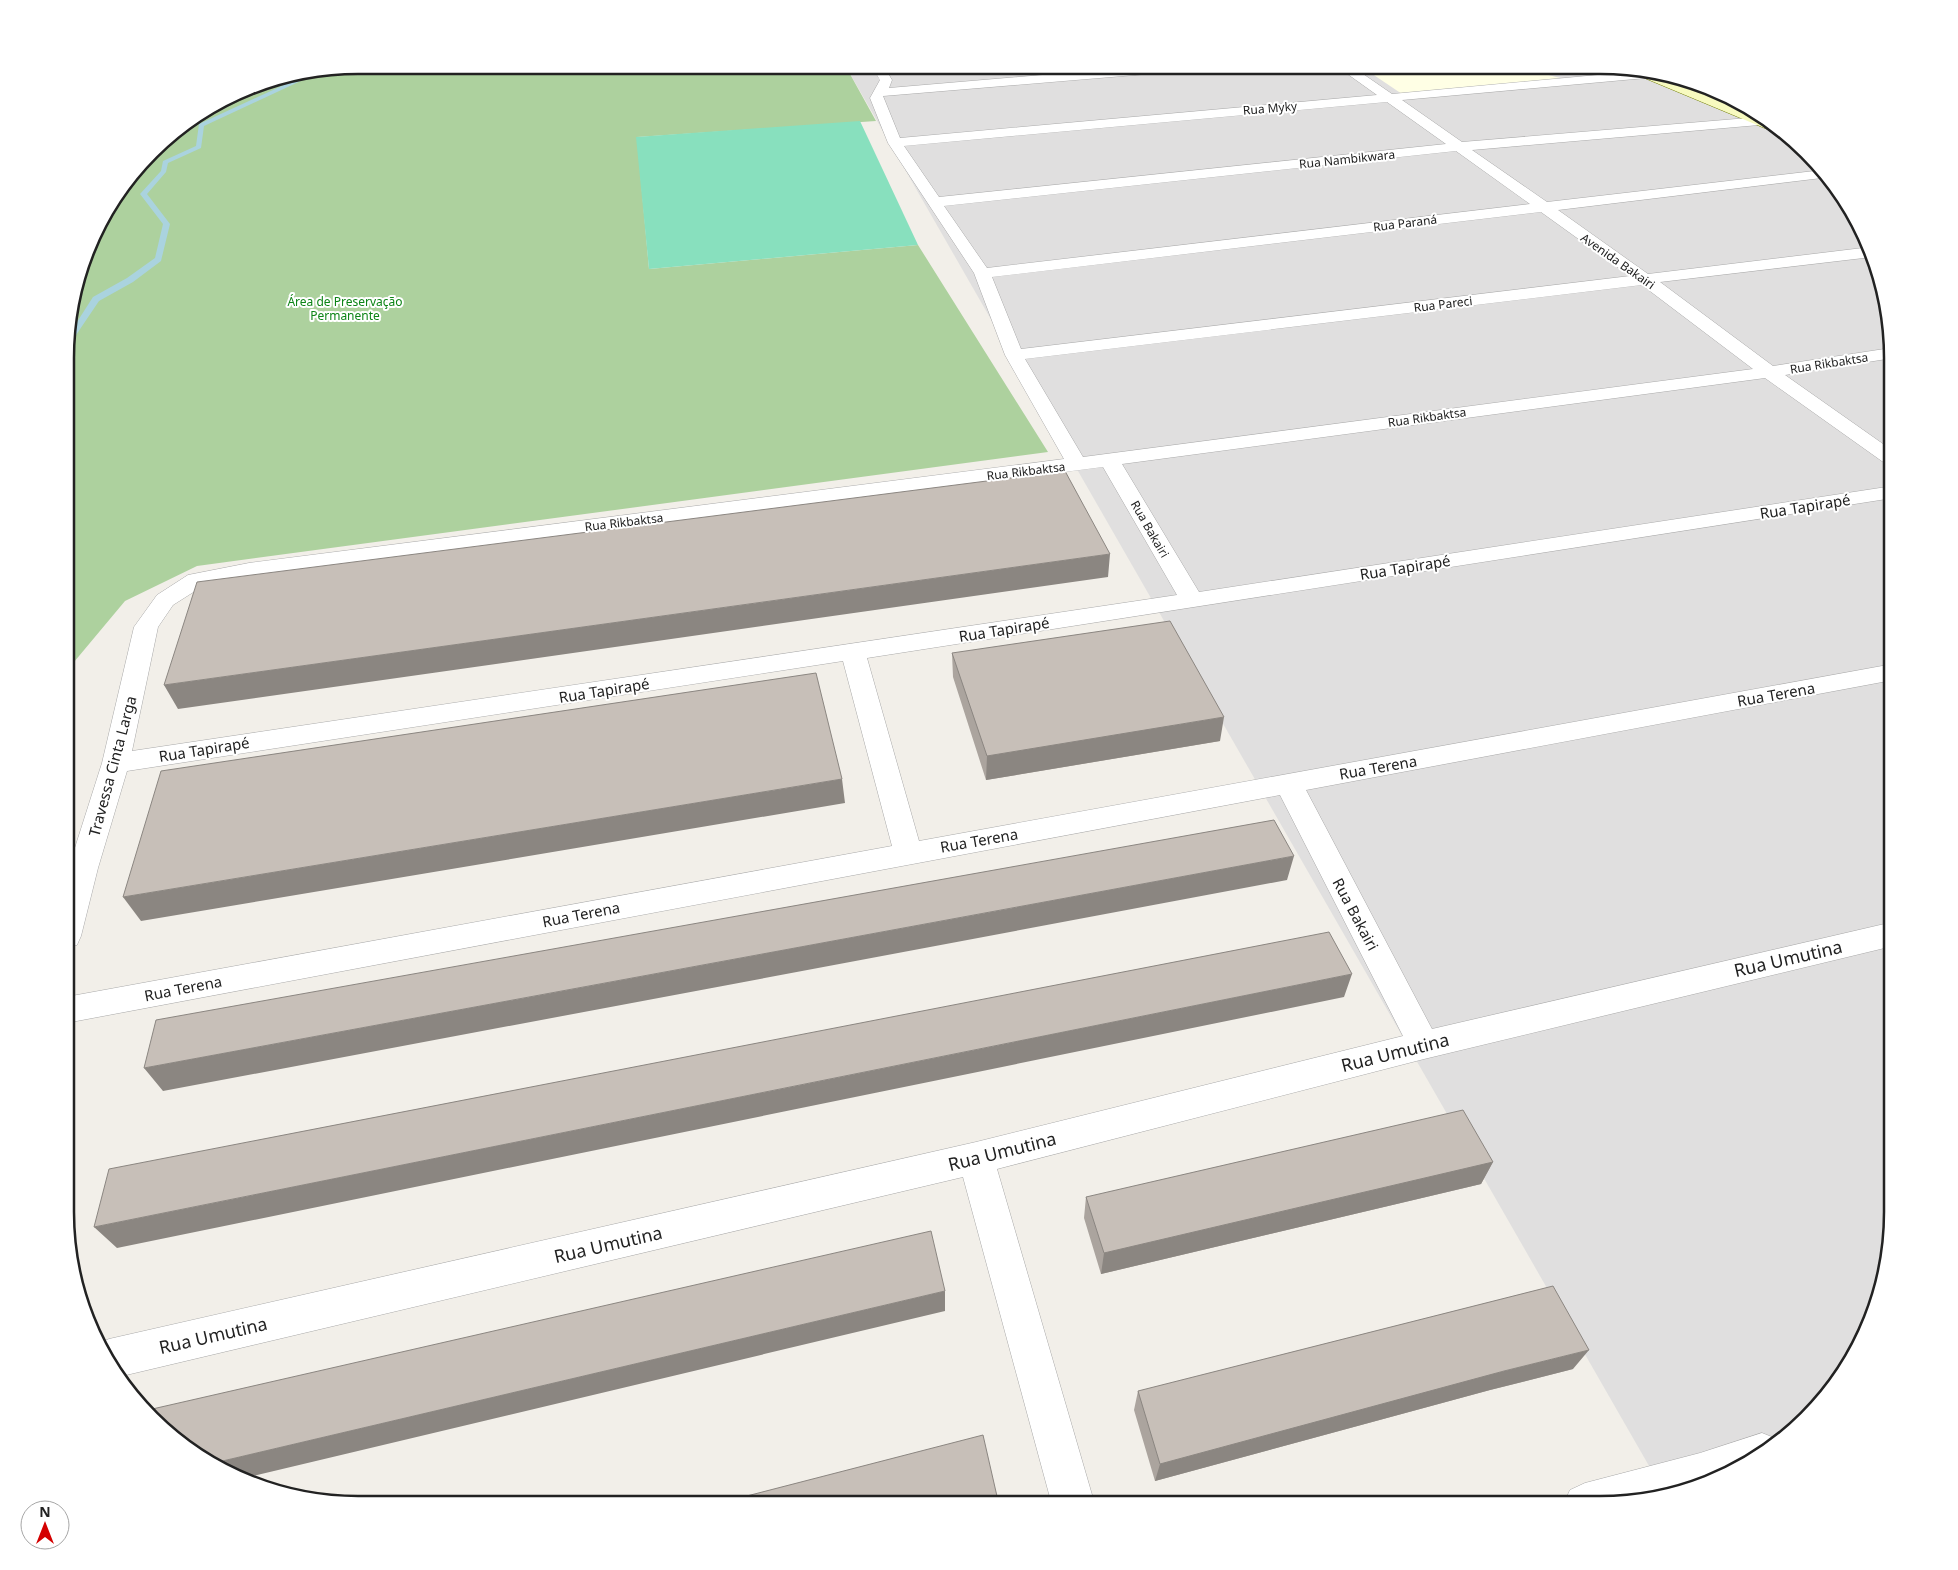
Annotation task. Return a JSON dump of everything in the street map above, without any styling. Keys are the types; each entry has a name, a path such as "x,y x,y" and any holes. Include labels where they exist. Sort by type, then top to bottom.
{"street":[{"path":"882,74 886,80 884,89 876,98 895,143 936,202 982,274 1014,355 1077,464"},
{"path":"879,93 1102,74"},
{"name":"Avenida Bakairi","path":"1353,74 1389,97 1646,280 1769,372 1884,454"},
{"name":"Rua Myky","path":"895,143 1626,75"},
{"path":"1664,81 1751,118"},
{"name":"Rua Nambikwara","path":"936,202 1457,147 1757,121"},
{"name":"Rua Paraná","path":"982,274 1540,206 1817,175"},
{"name":"Rua Pareci","path":"1014,355 1864,253"},
{"name":"Rua Rikbaktsa","path":"165,600 196,580 249,570 1077,464 1769,372 1884,354"},
{"name":"Rua Bakairi","path":"1109,459 1192,600"},
{"name":"Rua Tapirapé","path":"116,762 853,652 1884,493"},
{"name":"Travessa Cinta Larga","path":"74,904 83,868 116,762 146,627 165,600"},
{"path":"853,652 908,853"},
{"name":"Rua Terena","path":"74,1009 1884,674"},
{"name":"Rua Bakairi","path":"1288,783 1424,1045"},
{"name":"Rua Umutina","path":"114,1358 976,1158 1424,1045 1884,936"},
{"path":"976,1158 1071,1496"},
{"path":"1633,1494 1685,1483"}],"shaded area":[{"path":"850,74 1618,74 1637,76 1673,83 1709,95 1758,122 1801,157 1825,185 1846,216 1863,249 1875,285 1884,340 1884,1230 1882,1249 1875,1285 1863,1321 1836,1370 1814,1399 1787,1426 1742,1458 1709,1475 1662,1489"},
{"path":"1372,74 1544,74 1564,79 1402,94"}],"green space":[{"name":"Área de Preservação Permanente","path":"340,74 850,74 876,121 637,137 649,269 918,245 1048,452 197,566 125,601 74,662 74,340 83,285 95,249 112,216 133,185 157,157 185,133 216,112 249,95 285,83 321,76"},
{"path":"860,121 918,245 649,269 636,137"}],"building":[{"path":"1065,471 1110,554 164,685 197,582"},
{"path":"1170,621 1224,717 987,756 952,653"},
{"path":"816,673 842,779 123,897 161,771"},
{"path":"1274,820 1294,856 144,1068 156,1020"},
{"path":"1329,932 1352,974 94,1227 109,1169"},
{"path":"1463,1110 1493,1162 1104,1253 1086,1197"},
{"path":"931,1231 945,1291 222,1461 185,1437 153,1409"},
{"path":"1553,1286 1589,1350 1504,1371 1160,1464 1138,1391"},
{"path":"983,1435 997,1496 747,1496"}],"waterway":[{"path":"75,330 96,299 130,280 158,259 167,224 143,194 164,171 165,162 199,147 201,125 300,80"}]}
